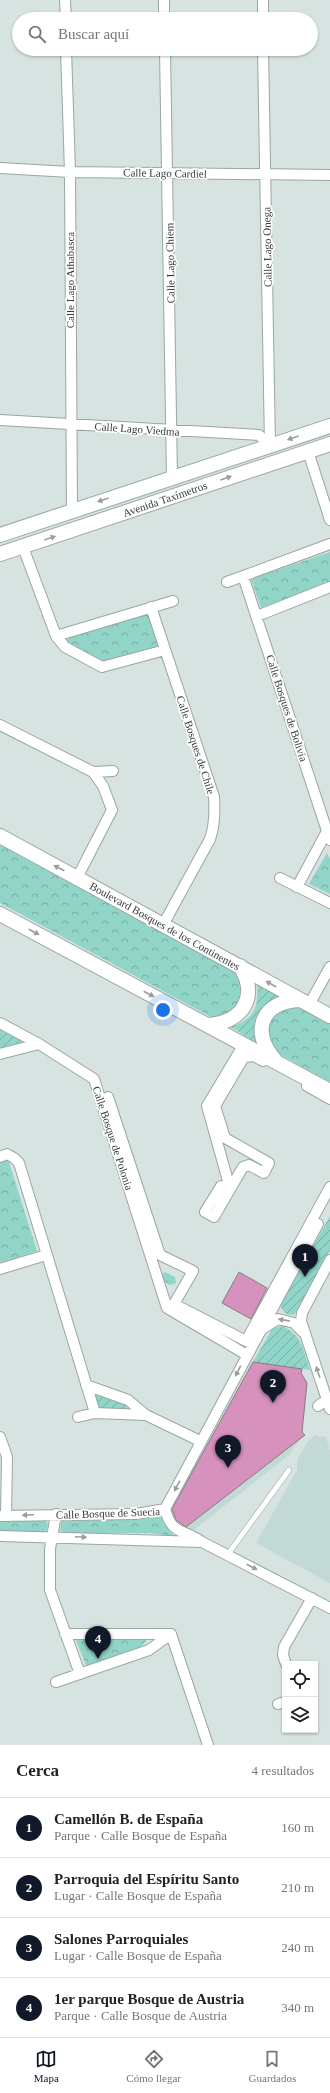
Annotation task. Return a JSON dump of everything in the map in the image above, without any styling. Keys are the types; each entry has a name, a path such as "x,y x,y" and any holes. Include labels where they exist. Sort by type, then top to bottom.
{"street":[{"path":"65,0 66,12"},
{"path":"164,0 164,12"},
{"path":"263,0 263,12"},
{"name":"Calle Lago Athabasca","path":"66,56 70,172 70,424 72,510"},
{"name":"Calle Lago Chiem","path":"165,56 172,478"},
{"name":"Calle Lago Onega","path":"264,56 270,446"},
{"name":"Calle Lago Cardiel","path":"0,168 70,172 330,175"},
{"name":"Calle Lago Viedma","path":"0,420 259,435 270,446"},
{"name":"Avenida Taxímetros","path":"0,535 132,490 330,426"},
{"name":"Avenida Taxímetros","path":"0,554 330,444"},
{"path":"308,451 330,520"},
{"path":"132,490 137,508"},
{"path":"227,582 330,544"},
{"path":"24,547 56,636 65,647 102,667 165,650"},
{"name":"Calle Bosques de Bolivia","path":"243,576 328,835"},
{"path":"257,616 330,587"},
{"path":"56,636 173,601"},
{"name":"Calle Bosques de Chile","path":"151,607 214,797 215,816 214,828 210,840 163,925"},
{"path":"0,725 92,772 103,786 112,810 77,878"},
{"path":"92,772 113,771"},
{"path":"298,887 328,835"},
{"name":"Boulevard Bosques de los Continentes","path":"0,836 330,1016"},
{"path":"280,878 330,903"},
{"path":"0,914 330,1091"},
{"path":"209,1025 228,1022 243,1009 248,998 250,988 246,975 240,966"},
{"path":"278,1064 269,1052 261,1037 263,1020 271,1008 283,1002 305,1003 330,967"},
{"name":"Calle Bosque de Polonia","path":"0,1023 39,1044 94,1079 153,1259 167,1308"},
{"path":"0,1054 39,1044"},
{"path":"212,1210 224,1184 216,1140 207,1106 244,1044"},
{"path":"245,1155 205,1212 214,1217 242,1167 249,1165 264,1173 269,1162 225,1138 215,1106 244,1058 254,1056 330,1099"},
{"path":"108,1097 160,1255 193,1272 174,1304 246,1342 330,1187"},
{"path":"216,1140 262,1164"},
{"path":"0,1157 7,1154 19,1163 94,1413"},
{"path":"165,1509 330,1201"},
{"path":"0,1269 46,1255"},
{"path":"153,1259 185,1274 167,1308 247,1355"},
{"path":"323,1406 301,1321 302,1313 330,1260"},
{"path":"260,1330 278,1319 294,1323 305,1335"},
{"path":"86,1385 128,1400 146,1415 200,1442"},
{"path":"78,1417 94,1413 146,1415"},
{"path":"0,1437 6,1456 3,1516"},
{"name":"Calle Bosque de Suecia","path":"3,1516 56,1514 136,1514 165,1509 167,1519 177,1531 194,1536 202,1542 228,1554 330,1608"},
{"path":"56,1514 49,1555 50,1590 80,1674"},
{"name":"Calle Bosque de Suecia","path":"0,1536 52,1536 202,1542"},
{"path":"285,1661 283,1652 284,1647 312,1598"},
{"path":"65,1634 171,1634"},
{"path":"56,1682 149,1650 171,1634"},
{"path":"171,1634 208,1745"}],"lane":[{"path":"228,1554 289,1470"}],"shaded area":[{"path":"304,1434 289,1455 194,1530 183,1526"},
{"path":"315,1435 326,1437 330,1451 330,1583 256,1543 297,1470 297,1460 308,1441"}],"green space":[{"path":"330,552 330,583 261,608 251,579"},
{"path":"145,613 150,617 158,647 102,664 66,642 71,635"},
{"path":"0,845 236,972 244,993 238,1004 232,1012 228,1014 218,1017 211,1017 0,903"},
{"path":"327,853 330,859 330,894 309,884"},
{"path":"257,983 286,1000 278,1001 258,1044 231,1027 245,1021 256,1006"},
{"path":"288,1004 302,1008 330,1023 330,1082 275,1052 270,1047 266,1022"},
{"path":"0,1029 24,1042 0,1048"},
{"path":"8,1159 37,1251 0,1263 0,1162"},
{"path":"330,1216 330,1250 298,1310 293,1315 286,1314 280,1305"},
{"path":"165,1272 175,1277 176,1283 170,1285 163,1280 162,1274"},
{"path":"282,1326 289,1329 298,1339 304,1350 310,1370 253,1362 272,1329"},
{"path":"93,1392 125,1404 129,1411 96,1412"},
{"path":"161,1516 163,1523 174,1536 149,1533 64,1533 60,1530 61,1521 67,1520 138,1520"},
{"path":"0,1520 42,1520 47,1522 48,1526 46,1531 42,1533 0,1532"},
{"path":"76,1640 147,1640 138,1650 87,1668"}],"building":[{"path":"239,1272 267,1288 251,1319 222,1303"},
{"path":"253,1362 302,1369 301,1373 307,1383 302,1432 305,1435 186,1527 176,1520 172,1509"}],"place":[{"name":"Camellón B. de España","path":"305,1277"},
{"name":"Parroquia del Espíritu Santo","path":"273,1403"},
{"name":"Salones Parroquiales","path":"228,1468"},
{"name":"1er parque Bosque de Austria","path":"98,1659"}]}
